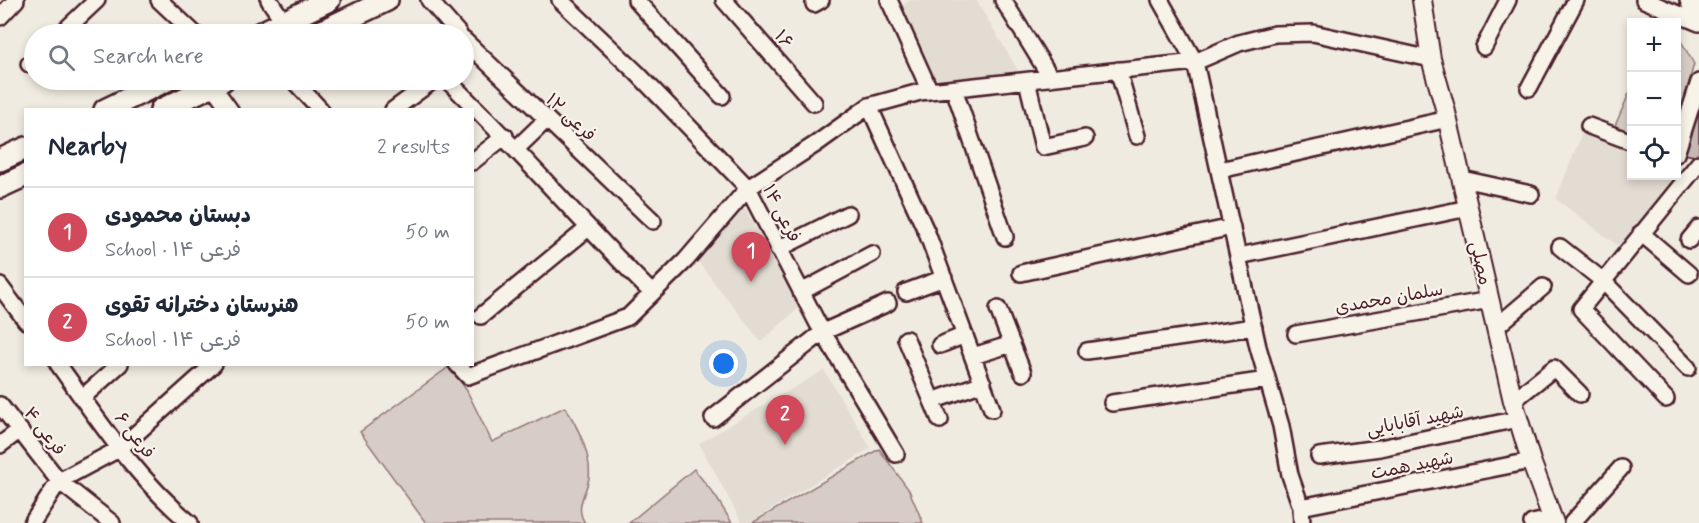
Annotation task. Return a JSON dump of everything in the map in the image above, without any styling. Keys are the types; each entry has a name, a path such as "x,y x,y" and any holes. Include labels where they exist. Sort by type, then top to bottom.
{"main road":[{"path":"338,24 387,0"},
{"path":"1691,0 1699,16"},
{"path":"280,24 320,5 319,24"},
{"path":"109,108 146,90"},
{"path":"165,108 201,90"},
{"path":"0,160 24,149"},
{"path":"0,187 24,176"}],"street":[{"path":"0,17 16,0"},
{"path":"72,24 97,0"},
{"path":"159,0 186,24"},
{"path":"269,0 284,22"},
{"path":"429,0 450,24"},
{"name":"فرعی ۱۴","path":"560,0 637,73 748,188 823,332 896,454"},
{"path":"636,0 722,96"},
{"name":"۱۶","path":"724,0 814,103"},
{"path":"890,0 930,91"},
{"path":"1003,0 1051,78"},
{"path":"1160,0 1195,62 1254,327 1281,426 1290,475 1301,507 1302,523"},
{"name":"مصلی","path":"1422,0 1431,58 1448,119 1513,401 1531,462 1553,521"},
{"path":"1484,47 1508,0"},
{"path":"1529,88 1576,0"},
{"path":"1644,0 1699,23"},
{"path":"459,366 468,376 628,317 686,260 748,188 816,144 868,106 930,91 1195,62 1239,43 1275,33 1313,33 1431,58"},
{"name":"فرعی ۱۲","path":"474,57 546,120 653,220"},
{"path":"1118,70 1137,136"},
{"path":"1027,81 1043,147 1085,138"},
{"path":"1681,143 1699,82"},
{"path":"954,89 1005,237"},
{"path":"221,90 229,108"},
{"path":"302,90 319,108"},
{"path":"396,108 420,90"},
{"path":"457,90 505,136 587,229 652,293"},
{"path":"868,106 927,233 992,409"},
{"path":"1220,170 1448,119"},
{"path":"516,149 546,120"},
{"path":"1589,126 1627,140"},
{"path":"474,160 505,136"},
{"path":"1666,399 1581,309 1602,280 1699,163 1681,157"},
{"path":"1462,179 1531,194"},
{"path":"1239,256 1468,208"},
{"path":"778,249 849,214"},
{"path":"1021,273 1232,227"},
{"path":"481,316 587,229"},
{"path":"1641,233 1689,274"},
{"path":"1560,247 1602,280 1688,368"},
{"path":"801,292 872,254"},
{"path":"906,292 944,278"},
{"path":"0,285 24,318"},
{"path":"1496,327 1544,287"},
{"name":"سلمان محمدی","path":"1296,334 1490,300"},
{"path":"713,418 823,332 888,303"},
{"path":"998,309 1023,373"},
{"path":"1087,351 1254,327"},
{"path":"940,345 965,335"},
{"path":"906,339 940,420"},
{"path":"973,356 1012,344"},
{"name":"فرعی ۶","path":"59,366 119,449 152,488 190,523"},
{"path":"82,398 118,366"},
{"path":"32,523 59,481 119,449 212,366"},
{"path":"1513,401 1554,368 1580,394"},
{"path":"1112,404 1267,380"},
{"path":"932,401 983,383"},
{"name":"فرعی ۴","path":"0,405 59,481 112,523"},
{"name":"شهید آقابابایی","path":"1319,456 1380,448 1518,419"},
{"path":"0,444 20,430"},
{"name":"شهید همت","path":"1301,507 1531,462"},
{"path":"1572,523 1621,468"},
{"path":"1532,523 1553,521"}],"shaded area":[{"path":"911,0 976,0 1019,72 935,82 901,6"},
{"path":"1681,41 1694,64 1681,111"},
{"path":"1627,98 1627,133 1614,128"},
{"path":"1582,133 1627,150 1627,180 1676,180 1621,248 1556,199"},
{"path":"745,209 801,306 761,342 696,259 717,231"},
{"path":"450,366 467,391 492,442 565,407 579,432 588,460 589,478 581,506 585,523 426,523 360,432"},
{"path":"824,370 871,448 749,523 742,523 699,443"},
{"path":"879,449 909,490 923,523 752,523"},
{"path":"694,469 716,497 732,523 629,523"}],"building":[{"path":"1699,113 1699,157 1684,154 1692,115"}],"place":[{"name":"دبستان محمودی","path":"751,282"},
{"name":"هنرستان دخترانه تقوی","path":"785,445"}]}
